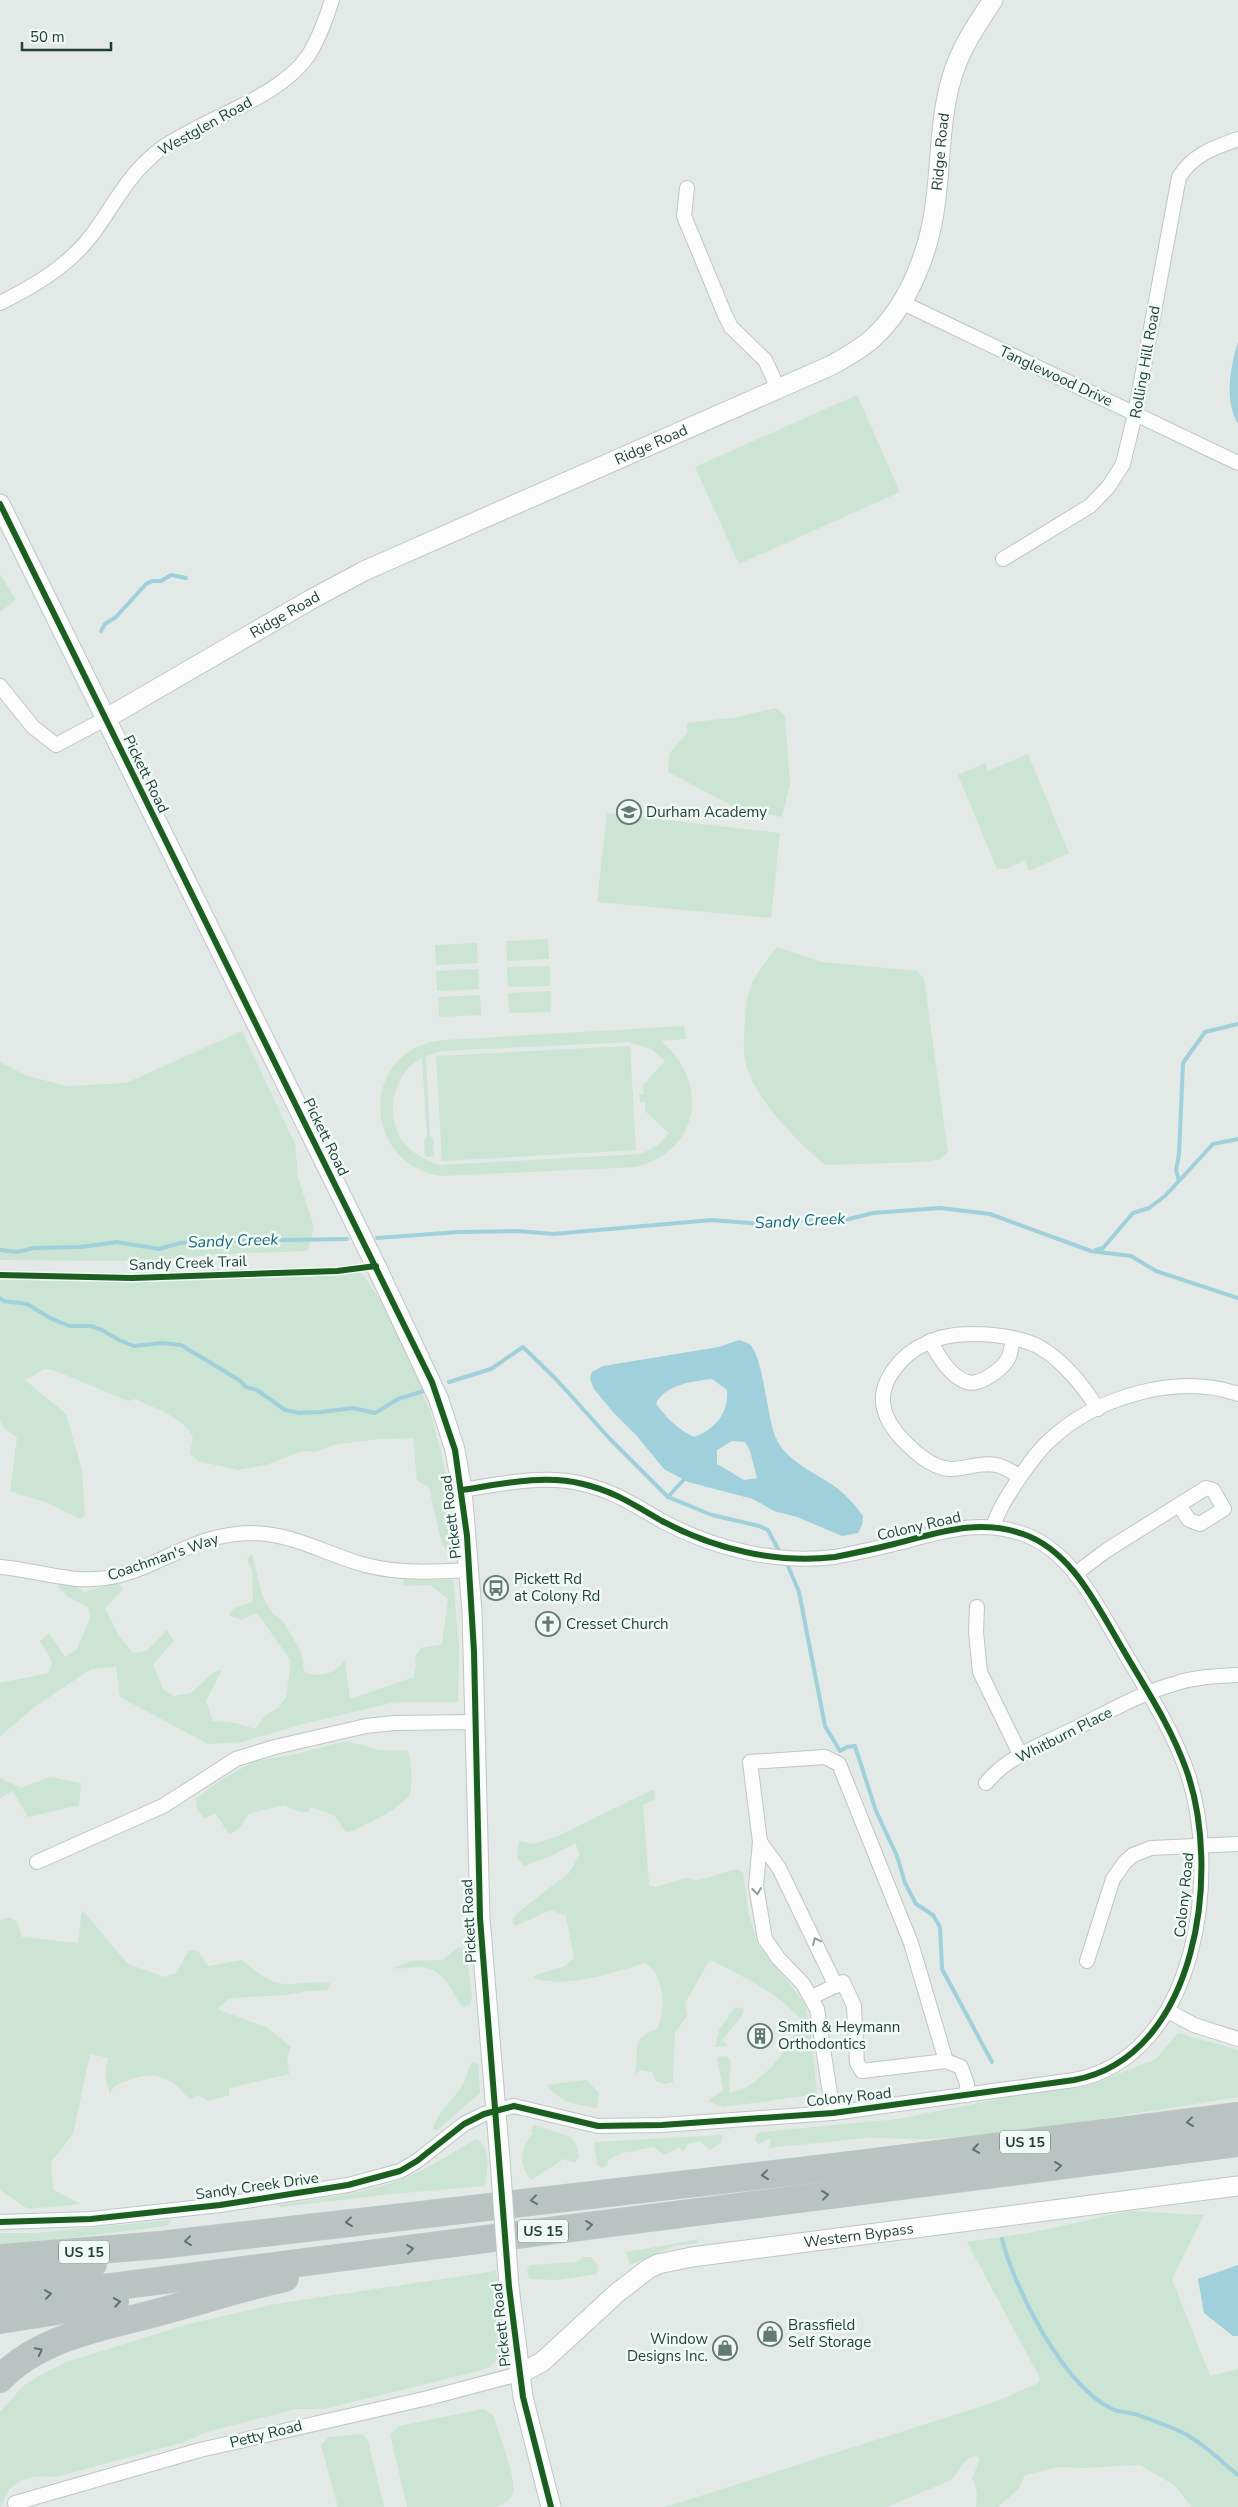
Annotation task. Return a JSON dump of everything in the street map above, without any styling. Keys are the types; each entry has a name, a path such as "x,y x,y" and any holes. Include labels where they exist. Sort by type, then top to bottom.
{"highway":[{"name":"US 15","path":"2,2259 160,2245 851,2165 1238,2116"},
{"name":"US 15","path":"0,2301 1238,2143"},
{"path":"0,2282 45,2275 148,2251 160,2245"},
{"path":"0,2379 18,2363 55,2343 223,2293 316,2271 362,2254"},
{"path":"0,2320 316,2271"}],"street":[{"name":"Westglen Road","path":"0,303 51,275 70,259 91,236 127,182 151,156 181,136 264,92 298,68 316,42 332,0"},
{"name":"Ridge Road","path":"105,719 301,605 364,571 778,388 832,366 862,347 882,329 901,302 929,241 936,200 943,122 952,77 966,44 993,0"},
{"name":"Rolling Hill Road","path":"1003,559 1090,506 1102,494 1123,464 1135,414 1179,177 1187,165 1202,152 1238,139"},
{"path":"688,188 684,216 725,315 731,327 765,360 778,388"},
{"name":"Tanglewood Drive","path":"901,302 1238,463"},
{"name":"Pickett Road","path":"0,504 432,1382 454,1450 462,1490 470,1570 476,1722 480,1918 509,2287 519,2374 527,2415 551,2507"},
{"path":"0,686 33,726 56,745 105,719"},
{"path":"1020,1477 995,1465 966,1469 940,1467 915,1450 894,1429 884,1411 883,1394 888,1380 896,1367 911,1352 930,1341 964,1334 1014,1338 1049,1353 1080,1384 1098,1409"},
{"path":"930,1341 941,1359 955,1374 968,1382 974,1382 997,1370 1008,1360 1014,1338"},
{"path":"993,1527 1002,1503 1036,1455 1054,1437 1098,1409 1145,1391 1182,1385 1212,1387 1238,1394"},
{"name":"Colony Road","path":"462,1490 540,1480 582,1484 616,1494 663,1521 712,1543 775,1557 835,1558 955,1528 993,1527 1022,1534 1046,1546 1075,1574 1148,1692 1170,1732 1187,1770 1200,1825 1202,1846 1202,1864 1191,1948 1184,1974 1168,2011 1142,2044 1127,2057 1092,2076 833,2113 662,2125 598,2126 514,2106 496,2110"},
{"path":"1075,1574 1107,1550 1179,1505"},
{"name":"Coachman's Way","path":"0,1567 58,1578 98,1579 114,1576 147,1565 187,1546 208,1539 251,1533 290,1538 342,1558 391,1571 434,1572 470,1570"},
{"path":"978,1607 976,1632 980,1672 1021,1756"},
{"path":"1148,1692 1175,1683 1238,1675"},
{"name":"Whitburn Place","path":"986,1783 994,1772 1021,1756 1148,1692"},
{"path":"36,1862 163,1806 236,1759 275,1747 366,1726 394,1723 476,1722"},
{"path":"833,2113 818,2010 803,1984 778,1958 765,1939 756,1886 760,1842 750,1762 824,1757 839,1764 911,1943 946,2061"},
{"path":"760,1842 779,1868 836,1986"},
{"path":"1087,1961 1113,1879 1125,1862 1138,1852 1151,1848 1238,1844"},
{"path":"812,1997 843,1982 854,2006 857,2063 862,2071 946,2061 961,2067 967,2084 967,2095"},
{"path":"1168,2011 1194,2025 1238,2038"},
{"name":"Sandy Creek Drive","path":"0,2222 87,2219 176,2210 272,2198 348,2185 400,2171 418,2161 464,2124 496,2110"},
{"name":"Western Bypass","path":"519,2374 542,2362 616,2293 658,2264 692,2257 1238,2186"},
{"name":"Petty Road","path":"15,2503 200,2450 428,2398 519,2374"}],"green space":[{"path":"857,395 900,492 739,564 695,467"},
{"path":"0,574 16,600 0,612"},
{"path":"776,708 785,716 790,784 782,817 731,805 668,772 669,754 687,733 687,723 738,717"},
{"path":"1028,754 1069,853 1029,871 1025,860 1006,869 997,869 958,775 985,763 988,771"},
{"path":"607,813 780,833 771,918 597,902"},
{"path":"548,939 549,959 507,961 506,941"},
{"path":"477,943 478,963 436,965 435,945"},
{"path":"777,947 822,962 917,971 924,979 948,1152 940,1159 925,1162 825,1165 789,1131 766,1103 749,1074 745,1060 745,1027 747,1001 752,982"},
{"path":"550,966 550,986 508,987 507,967"},
{"path":"478,969 479,989 437,991 436,971"},
{"path":"550,991 551,1012 509,1013 508,993"},
{"path":"480,995 481,1015 439,1017 438,997"},
{"path":"684,1026 686,1039 661,1041 677,1057 687,1076 692,1094 691,1113 685,1130 674,1146 658,1158 636,1167 441,1176 414,1167 395,1150 384,1129 380,1106 385,1083 397,1062 416,1047 444,1040","holes":["628,1042 651,1049 665,1061 643,1085 644,1094 639,1094 640,1103 645,1102 645,1111 669,1133 657,1146 641,1154 440,1165 430,1162 413,1152 399,1135 395,1123 393,1110 398,1086 403,1074 422,1058 427,1136 424,1140 425,1157 434,1156 433,1138 430,1136 426,1056 442,1051"]},
{"path":"242,1031 295,1144 298,1178 314,1227 308,1251 223,1254 146,1261 0,1260 0,1062 25,1075 66,1086 126,1083"},
{"path":"630,1046 636,1150 442,1161 436,1056"},
{"path":"361,1272 384,1305 422,1381 423,1397 429,1406 453,1501 454,1545 447,1550 442,1545 429,1487 417,1481 413,1438 379,1439 333,1445 316,1452 303,1451 266,1465 238,1470 198,1461 190,1454 193,1436 175,1418 135,1399 128,1401 56,1371 45,1369 25,1380 66,1414 82,1470 85,1515 81,1519 48,1503 10,1491 17,1438 4,1428 0,1420 0,1279 130,1282 325,1276"},
{"path":"252,1554 262,1595 273,1614 283,1621 301,1652 304,1671 315,1675 326,1674 332,1672 345,1660 350,1699 414,1677 415,1657 421,1648 442,1644 448,1599 430,1585 404,1586 403,1579 453,1580 459,1646 458,1702 395,1702 299,1725 242,1742 208,1744 120,1697 116,1667 91,1669 36,1706 0,1736 0,1683 49,1673 52,1661 40,1641 49,1633 65,1657 77,1649 91,1616 88,1607 68,1597 57,1586 71,1584 84,1592 117,1583 124,1588 105,1608 119,1636 133,1653 147,1651 167,1630 174,1641 153,1664 163,1689 174,1696 191,1693 214,1672 222,1670 206,1701 213,1721 236,1723 255,1729 266,1715 279,1707 286,1697 291,1661 257,1613 241,1620 229,1615 233,1609 253,1601 252,1570 247,1559"},
{"path":"347,1741 379,1750 408,1750 411,1772 411,1788 407,1798 384,1815 353,1831 346,1832 334,1815 311,1807 309,1812 300,1812 284,1805 248,1814 240,1828 229,1834 215,1813 204,1819 196,1807 197,1798 216,1783 255,1761 292,1755"},
{"path":"50,1777 81,1783 79,1805 28,1817 13,1791 0,1798 0,1778 21,1788"},
{"path":"654,1789 655,1799 643,1805 649,1885 656,1887 686,1878 696,1881 737,1869 743,1872 748,1912 758,1945 804,2002 810,2025 817,2094 724,2107 708,2101 723,2090 717,2057 727,2056 731,2061 729,2093 740,2090 763,2075 783,2053 797,2028 799,2017 769,1992 710,1960 685,2003 687,2016 675,2033 673,2082 664,2084 656,2081 652,2072 641,2070 635,2074 639,2041 648,2033 657,2029 662,2012 660,1984 652,1969 645,1963 575,1981 546,1981 533,1978 536,1975 565,1966 574,1958 566,1916 551,1910 515,1926 512,1922 517,1913 569,1873 580,1854 575,1843 551,1856 524,1866 517,1858 519,1841 534,1844 558,1836"},
{"path":"82,1910 128,1964 165,1977 176,1973 189,1950 198,1951 208,1966 242,1960 262,1976 274,1982 292,1984 330,1983 327,1990 285,1995 230,1998 217,2009 268,2028 291,2047 287,2057 289,2074 229,2088 229,2095 208,2101 198,2095 192,2099 169,2080 161,2077 146,2076 114,2086 110,2095 106,2081 109,2058 90,2054 73,2134 51,2162 53,2190 81,2204 28,2209 0,2190 0,1921 9,1917 17,1921 22,1937 78,1943"},
{"path":"458,1947 466,1950 472,1998 470,2005 462,2007 442,1976 430,1969 422,1967 394,1968 410,1961 443,1960"},
{"path":"735,2007 744,2009 742,2016 722,2040 728,2046 715,2047 719,2030"},
{"path":"1178,2033 1238,2050 1238,2097 1068,2124 968,2136 930,2139 866,2138 768,2148 771,2142 770,2138 759,2144 755,2141 756,2135 761,2132 898,2119 1019,2095 1091,2085 1156,2059"},
{"path":"472,2062 478,2064 480,2093 437,2130 433,2130 437,2118 463,2084"},
{"path":"586,2080 599,2093 597,2108 576,2104 563,2099 547,2085"},
{"path":"534,2125 571,2137 576,2145 579,2157 575,2163 564,2159 531,2180 524,2168 522,2156 525,2145 533,2133 531,2130"},
{"path":"723,2135 721,2143 710,2150 700,2141 688,2144 683,2151 679,2147 664,2155 654,2147 622,2153 608,2160 607,2166 602,2168 597,2165 594,2142"},
{"path":"476,2139 485,2148 487,2154 488,2166 485,2186 392,2194 282,2207 275,2205 348,2194 391,2183 424,2169"},
{"path":"1130,2211 1204,2215 1172,2279 1210,2376 1238,2369 1238,2507 1192,2507 1174,2485 1140,2465 1083,2468 1059,2467 1025,2475 1019,2488 998,2507 976,2507 977,2492 972,2478 980,2460 977,2456 968,2459 951,2480 887,2507 666,2507 995,2402 1036,2384 1039,2381 1039,2376 967,2242 1034,2232"},
{"path":"171,2220 167,2226 45,2241 0,2244 0,2233 36,2233"},
{"path":"700,2239 697,2243 674,2246 630,2265 626,2252 638,2250"},
{"path":"584,2257 592,2257 598,2266 597,2274 557,2280 529,2279 527,2271 530,2265 576,2262"},
{"path":"496,2271 503,2335 498,2358 489,2367 324,2409 296,2409 206,2432 184,2442 56,2477 43,2476 22,2480 11,2488 0,2507 0,2412 24,2385 67,2362 185,2325 275,2304"},
{"path":"483,2409 493,2415 506,2454 513,2486 510,2498 495,2507 407,2507 390,2434 399,2426"},
{"path":"362,2434 368,2441 384,2507 338,2507 321,2445 329,2437"}],"water":[{"path":"1238,342 1238,424 1231,405 1230,384"},
{"path":"739,1340 748,1343 754,1350 758,1360 773,1429 781,1447 803,1467 837,1488 854,1505 863,1516 862,1525 858,1533 842,1536 797,1517 774,1511 753,1499 688,1482 664,1469 594,1389 590,1379 592,1372 603,1366 719,1347","holes":["712,1379 727,1390 726,1406 719,1420 702,1434 694,1437 677,1427 656,1404 665,1392 672,1388 696,1381","732,1441 745,1442 750,1451 757,1478 744,1480 717,1464 717,1450"]},
{"path":"1238,2265 1238,2336 1233,2336 1204,2313 1198,2279"}],"waterway":[{"path":"101,631 105,624 116,617 146,584 152,581 161,581 171,575 186,578"},
{"path":"1179,1181 1176,1170 1179,1154 1183,1063 1205,1032 1238,1024"},
{"path":"1096,1250 1103,1248 1133,1213 1149,1208 1165,1196 1213,1144 1238,1139"},
{"name":"Sandy Creek","path":"377,1238 459,1232 518,1231 553,1234 712,1220 762,1224 806,1220 841,1221 873,1213 940,1208 990,1214 1091,1251 1131,1256 1156,1271 1238,1298"},
{"name":"Sandy Creek","path":"0,1250 17,1252 34,1248 80,1247 117,1242 159,1249 180,1243 216,1241 347,1239"},
{"path":"0,1298 4,1301 27,1304 52,1319 70,1326 91,1326 134,1346 162,1343 181,1345 239,1380 246,1387 257,1390 285,1410 299,1413 353,1408 375,1413 398,1399 424,1391"},
{"path":"449,1382 491,1369 523,1347 668,1497 712,1515 759,1526 768,1530 780,1553"},
{"path":"668,1497 687,1476"},
{"path":"786,1561 799,1592 825,1726 840,1751 847,1747 855,1746 876,1811 897,1856 905,1883 916,1904 933,1915 940,1927 942,1969 992,2062"},
{"path":"1002,2239 1008,2260 1030,2309 1059,2358 1076,2379 1094,2397 1112,2409 1138,2415 1170,2427 1194,2439 1238,2475"}],"cycle path":[{"path":"0,504 432,1382 455,1450 467,1536 474,1652 480,1918 509,2287 523,2397 551,2507"},
{"name":"Sandy Creek Trail","path":"0,1275 132,1278 337,1271 376,1266"},
{"path":"0,2222 91,2219 220,2205 348,2185 400,2171 417,2161 464,2124 484,2114 514,2106 598,2126 662,2125 833,2113 1074,2080 1116,2064 1149,2036 1174,1998 1190,1953 1199,1905 1201,1856 1197,1810 1186,1769 1164,1720 1090,1594 1068,1565 1040,1542 1006,1529 974,1527 942,1532 835,1557 813,1559 790,1558 768,1556 724,1547 682,1531 615,1495 583,1484 568,1481 538,1480 462,1490"}],"place":[{"name":"Durham Academy","path":"629,812"},
{"name":"Pickett Rd at Colony Rd","path":"496,1588"},
{"name":"Cresset Church","path":"548,1624"},
{"name":"Smith & Heymann Orthodontics","path":"760,2036"},
{"name":"Brassfield Self Storage","path":"770,2334"},
{"name":"Window Designs Inc.","path":"725,2348"}]}
